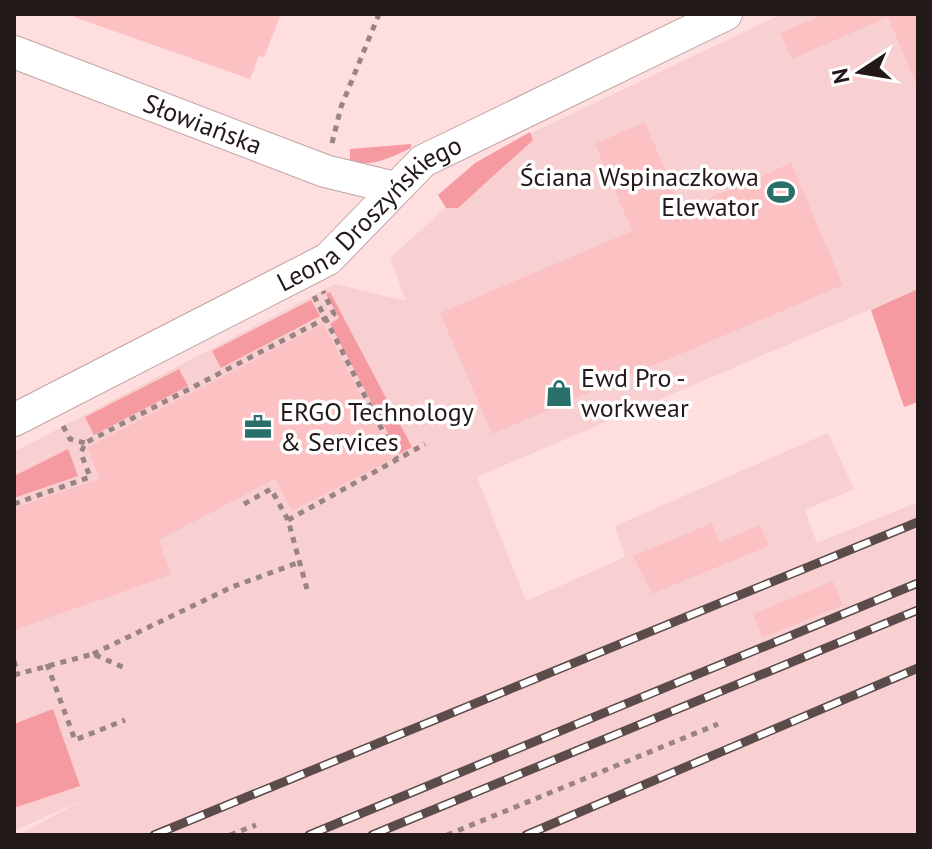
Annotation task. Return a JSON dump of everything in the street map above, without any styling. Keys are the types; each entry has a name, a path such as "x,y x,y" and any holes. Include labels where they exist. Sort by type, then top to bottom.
{"street":[{"name":"Leona Droszyńskiego","path":"14,420 328,259 357,234 395,188 423,161 726,14"},
{"name":"Słowiańska","path":"14,52 325,171 395,188"}],"path":[{"path":"331,144 341,107 379,14"},
{"path":"14,504 90,477 81,453 85,443 334,314 320,286"},
{"path":"315,298 397,459"},
{"path":"70,439 85,443"},
{"path":"288,520 425,444"},
{"path":"244,504 271,489 288,520 307,589"},
{"path":"14,661 16,674 93,654 232,587 300,562"},
{"path":"93,654 125,668"},
{"path":"47,664 75,740 125,720"},
{"path":"447,835 718,724"},
{"path":"230,835 256,825"}],"shaded area":[{"path":"782,14 918,14 918,289 477,477 526,601 625,557 615,526 828,433 854,489 805,510 817,543 918,502 918,835 18,835 87,798 14,831 14,452 335,284 406,301 390,258 525,136"},
{"path":"530,132 533,140 458,208 446,208 438,195 475,163"},
{"path":"411,144 411,148 381,160 365,163 350,161 350,149"},
{"path":"918,289 918,402 904,407 871,310"},
{"path":"330,292 412,447 399,454 330,324 339,318 326,294"},
{"path":"311,300 320,316 221,368 212,351"},
{"path":"179,369 188,386 94,435 85,417"},
{"path":"68,449 78,476 14,498 14,476"},
{"path":"53,709 80,786 14,808 14,724"}],"building":[{"path":"74,14 281,14 264,57 259,56 250,79 74,17"},
{"path":"825,14 918,14 918,89 888,17 792,59 780,33"},
{"path":"645,122 682,210 791,163 843,285 492,434 440,313 632,231 595,144"},
{"path":"323,324 394,458 292,511 275,479 159,540 171,575 14,630 14,508 99,479 88,447"},
{"path":"712,523 719,542 760,525 769,546 652,594 633,556"},
{"path":"833,581 843,605 762,638 753,614"}],"railway":[{"path":"154,835 918,522"},
{"path":"309,835 918,583"},
{"path":"372,835 918,610"},
{"path":"526,835 918,668"}],"place":[{"name":"Ściana Wspinaczkowa Elewator","path":"781,192"},
{"name":"Ewd Pro - workwear","path":"559,393"},
{"name":"ERGO Technology & Services","path":"258,427"}]}
